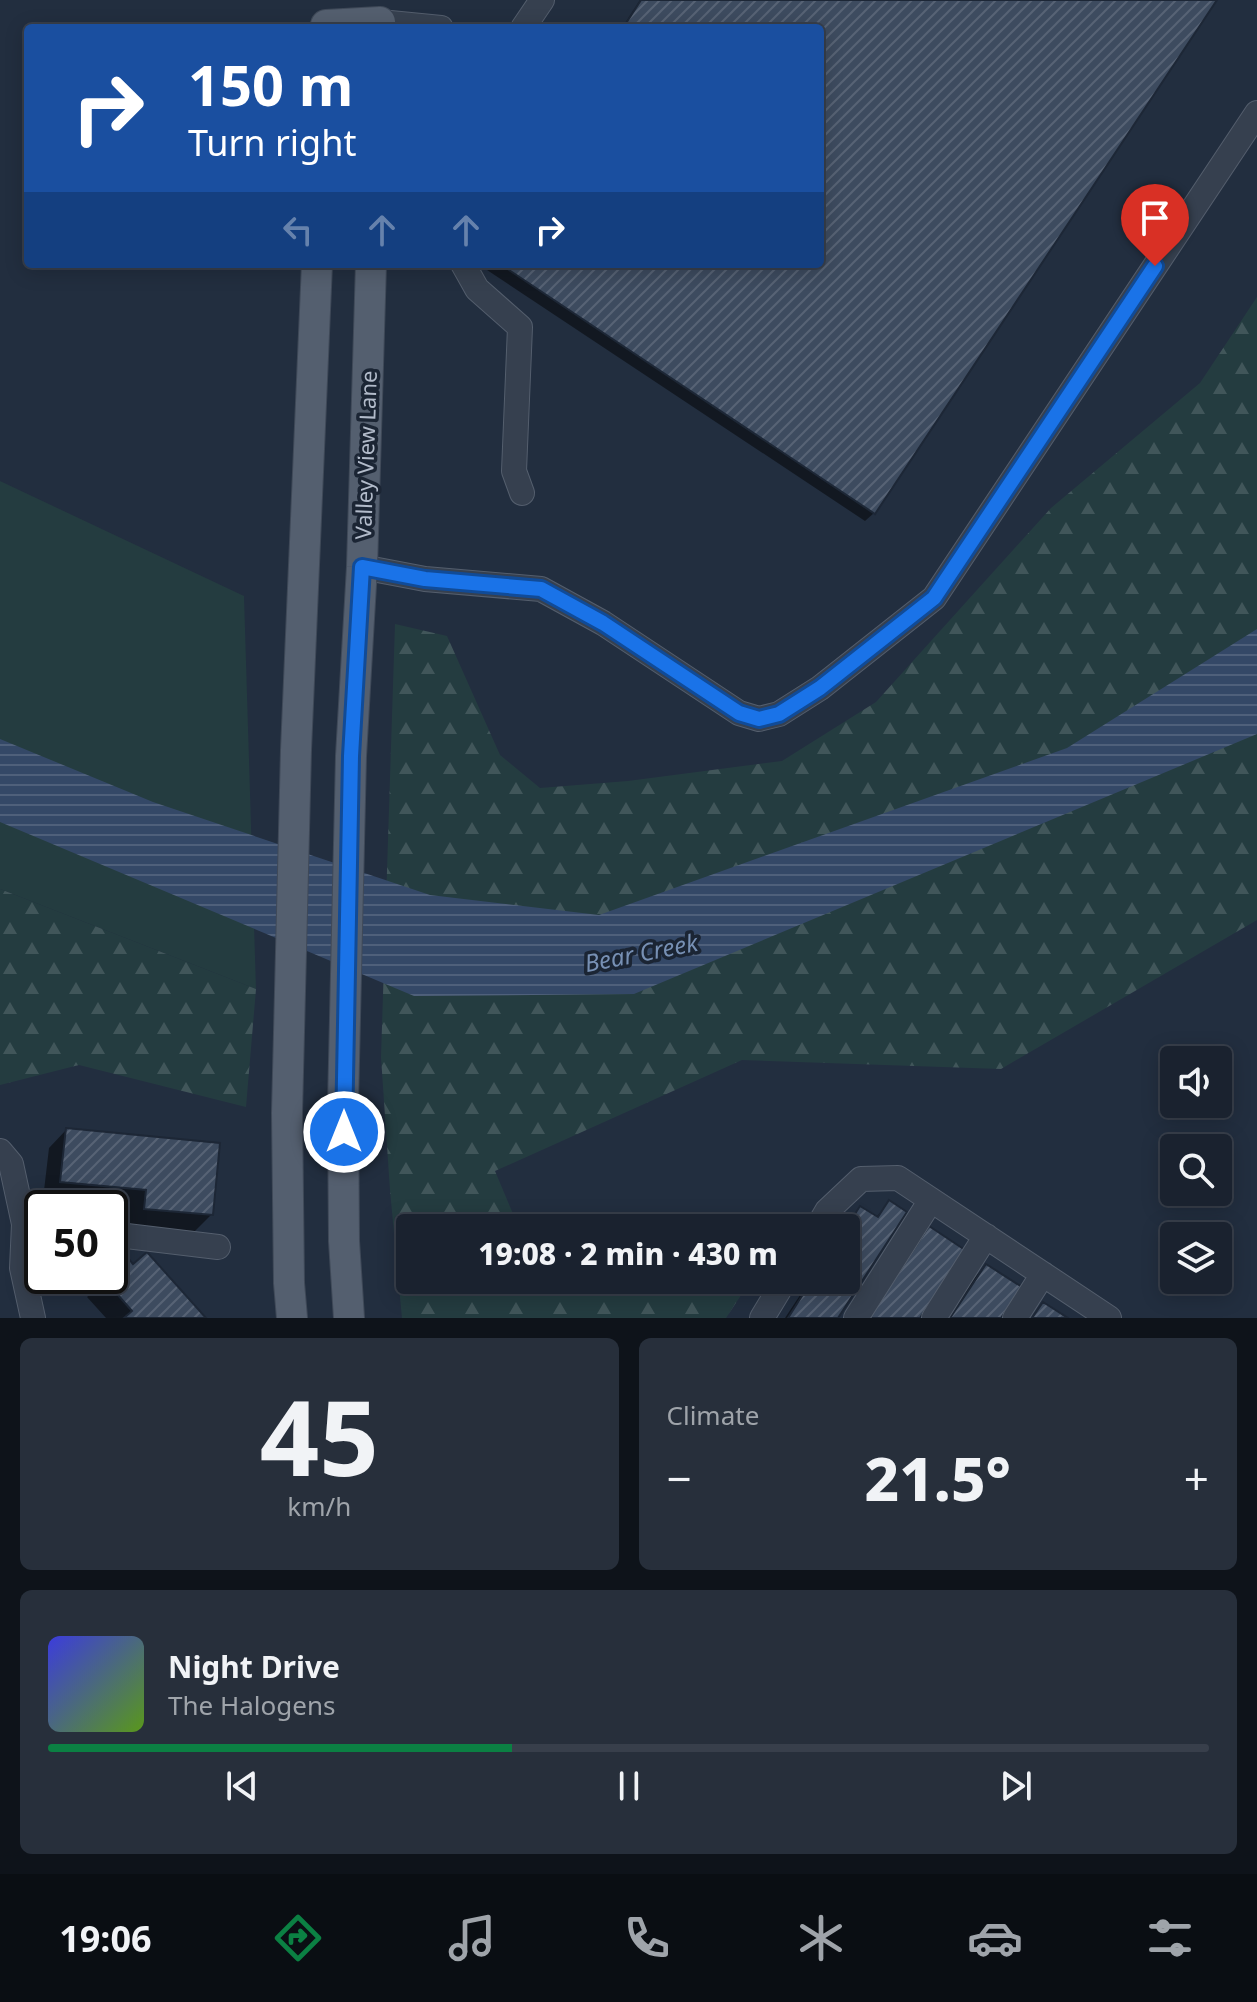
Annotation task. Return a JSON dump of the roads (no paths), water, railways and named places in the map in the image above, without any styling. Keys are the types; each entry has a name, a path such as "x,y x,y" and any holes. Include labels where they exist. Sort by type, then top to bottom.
{"main road":[{"path":"327,18 380,17"},
{"path":"292,1318 287,1113 296,750 317,268"},
{"name":"Valley View Lane","path":"349,1318 344,1241 343,1105 351,756 362,567 371,268"}],"lane":[{"path":"526,24 542,0"},
{"path":"380,17 419,24"},
{"path":"362,567 425,579 541,589 603,623 739,713 759,719 779,714 820,688 934,598 1257,113"},
{"path":"465,268 477,289 520,327 514,471 522,493"},
{"path":"0,1151 11,1164 24,1200"},
{"path":"825,1214 861,1179 898,1178 1103,1316"},
{"path":"856,1318 931,1200"},
{"path":"128,1236 218,1247"},
{"path":"934,1318 986,1236"},
{"path":"1015,1318 1043,1274"},
{"path":"28,1294 33,1318"},
{"path":"762,1318 777,1294"}],"water":[{"name":"Bear Creek","path":"1257,629 1257,734 634,994 414,996 0,822 0,739 153,802 430,895 599,915 1067,748"}]}
